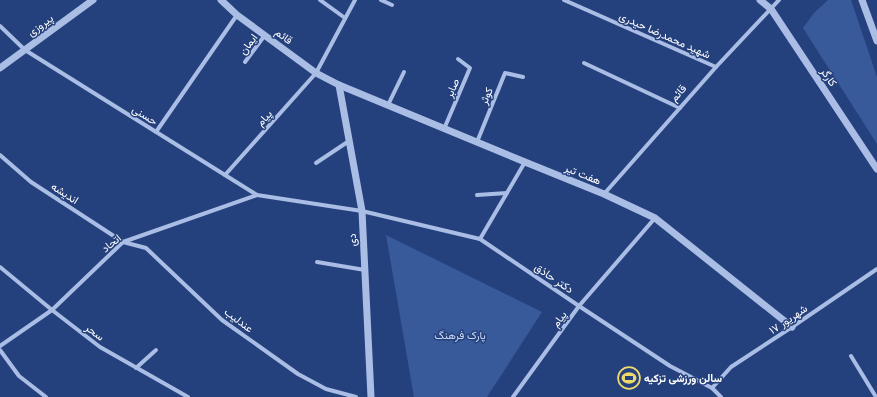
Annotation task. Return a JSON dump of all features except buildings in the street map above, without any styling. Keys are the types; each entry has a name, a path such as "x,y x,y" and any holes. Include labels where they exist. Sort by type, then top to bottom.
{"street":[{"name":"پیروزی","path":"0,68 93,0"},
{"name":"قائم","path":"221,0 237,15 316,73 339,85"},
{"path":"320,0 345,18"},
{"name":"پیام","path":"226,175 316,73 355,0"},
{"path":"381,0 392,5"},
{"name":"شهید محمدرضا حیدری","path":"564,0 716,67"},
{"name":"کارگر","path":"760,0 771,9 877,169"},
{"path":"771,9 779,0"},
{"path":"862,0 877,41"},
{"name":"قائم","path":"604,194 716,67 771,9"},
{"path":"156,132 237,15"},
{"name":"حسنی","path":"0,26 25,50 257,195"},
{"name":"ایمان","path":"245,62 265,36"},
{"name":"صابر","path":"444,129 470,68 458,59"},
{"path":"584,63 680,108"},
{"path":"388,105 404,72"},
{"name":"کوثر","path":"477,142 505,73 523,77"},
{"name":"هفت تیر","path":"339,85 604,194 655,218 792,327"},
{"name":"دی","path":"339,85 362,211 371,397"},
{"path":"316,163 349,141"},
{"name":"اندیشه","path":"0,155 31,182 123,242"},
{"path":"480,239 525,162"},
{"path":"477,195 507,193"},
{"name":"دکتر حاذق","path":"257,195 362,211 480,239 670,366 712,388 721,397"},
{"name":"اتحاد","path":"0,346 52,310 123,242 257,195"},
{"name":"پیام","path":"513,397 579,306 655,218"},
{"name":"عندلیب","path":"123,242 146,248 222,320 298,374 326,389 356,397"},
{"path":"317,262 365,270"},
{"name":"سحر","path":"0,267 100,347 188,397"},
{"name":"۱۷ شهریور","path":"712,388 731,367 877,270"},
{"path":"0,350 19,376 46,397"},
{"path":"136,368 156,350"},
{"path":"851,356 876,397"}],"green space":[{"path":"828,0 851,0 877,77 877,144 803,28 814,13"},
{"name":"پارک فرهنگ","path":"386,235 542,312 487,397 414,397"}],"place":[{"name":"سالن ورزشی تزکیه","path":"629,378"}]}
